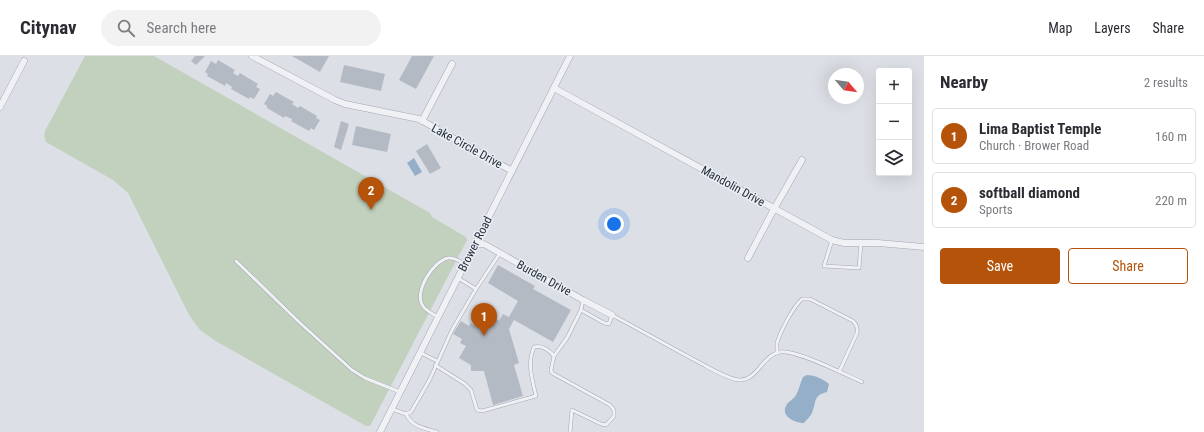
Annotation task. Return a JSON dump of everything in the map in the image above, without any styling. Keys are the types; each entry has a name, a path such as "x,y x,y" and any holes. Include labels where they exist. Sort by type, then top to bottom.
{"street":[{"name":"Lake Circle Drive","path":"252,56 345,104 422,120 435,129 512,171"},
{"name":"Brower Road","path":"380,432 570,56"},
{"path":"0,107 2,96 24,61"},
{"name":"Lake Circle Drive","path":"422,120 452,64"},
{"name":"Mandolin Drive","path":"554,88 832,240 844,243 878,243 924,247"},
{"path":"748,258 802,160"},
{"name":"Burden Drive","path":"475,244 484,244 612,315"}],"lane":[{"path":"832,240 824,266 859,268 860,244"},
{"path":"392,409 406,414 411,412 430,378 452,330 476,289 500,253"},
{"path":"438,317 421,304 420,296 424,281 434,266 444,259 451,258 465,264"},
{"path":"236,261 299,322 352,370 365,378 400,392"},
{"path":"458,278 476,289"},
{"path":"777,353 777,344 780,335 794,309 802,299 810,299 853,321 858,328 840,372"},
{"path":"570,432 572,410 606,425 614,416 614,410 610,405 552,373 551,370 554,356 567,338 582,310 583,300"},
{"path":"582,310 604,323 609,324 612,315 689,357 732,378 742,380 750,377 767,359 780,352 800,356 862,382"},
{"path":"435,366 465,384 471,390 477,410 482,411 536,396 530,368 531,354 534,346 539,346 548,350 554,356"},
{"path":"420,353 437,361"},
{"path":"406,414 409,422 437,432"}],"green space":[{"path":"85,56 154,56 430,213 432,217 466,237 467,240 370,426 366,426 214,340 200,330 189,315 128,193 113,180 46,142 44,136 45,131"}],"water":[{"path":"414,158 422,172 415,176 407,163"},
{"path":"807,375 824,380 829,384 827,392 822,393 817,398 810,416 804,423 800,423 786,415 785,408 796,395 803,377"}],"building":[{"path":"195,56 205,56 196,65 191,61"},
{"path":"292,56 329,56 320,72"},
{"path":"412,56 434,56 416,89 399,80"},
{"path":"218,60 235,70 233,73 238,76 240,73 258,84 256,87 260,89 254,99 250,97 249,99 231,89 232,87 226,83 225,86 207,76 208,74 205,72 211,61 216,64"},
{"path":"344,65 385,74 381,91 340,82"},
{"path":"276,92 294,102 292,104 298,108 300,106 317,116 316,118 320,120 314,130 311,128 309,131 291,121 292,119 285,116 284,118 267,108 264,104 270,94 273,96"},
{"path":"341,121 349,124 341,150 334,147"},
{"path":"356,126 391,134 387,152 352,145"},
{"path":"427,144 441,168 430,174 416,151"},
{"path":"498,265 535,286 533,289 571,310 553,342 514,320 509,329 519,363 514,365 523,396 493,405 484,371 471,371 471,365 459,358 466,346 460,343 462,339 453,334 461,321 469,326 470,323 477,327 485,312 499,321 503,314 509,317 518,301 488,283"}],"place":[{"name":"softball diamond","path":"371,210"},
{"name":"Lima Baptist Temple","path":"484,336"}]}
